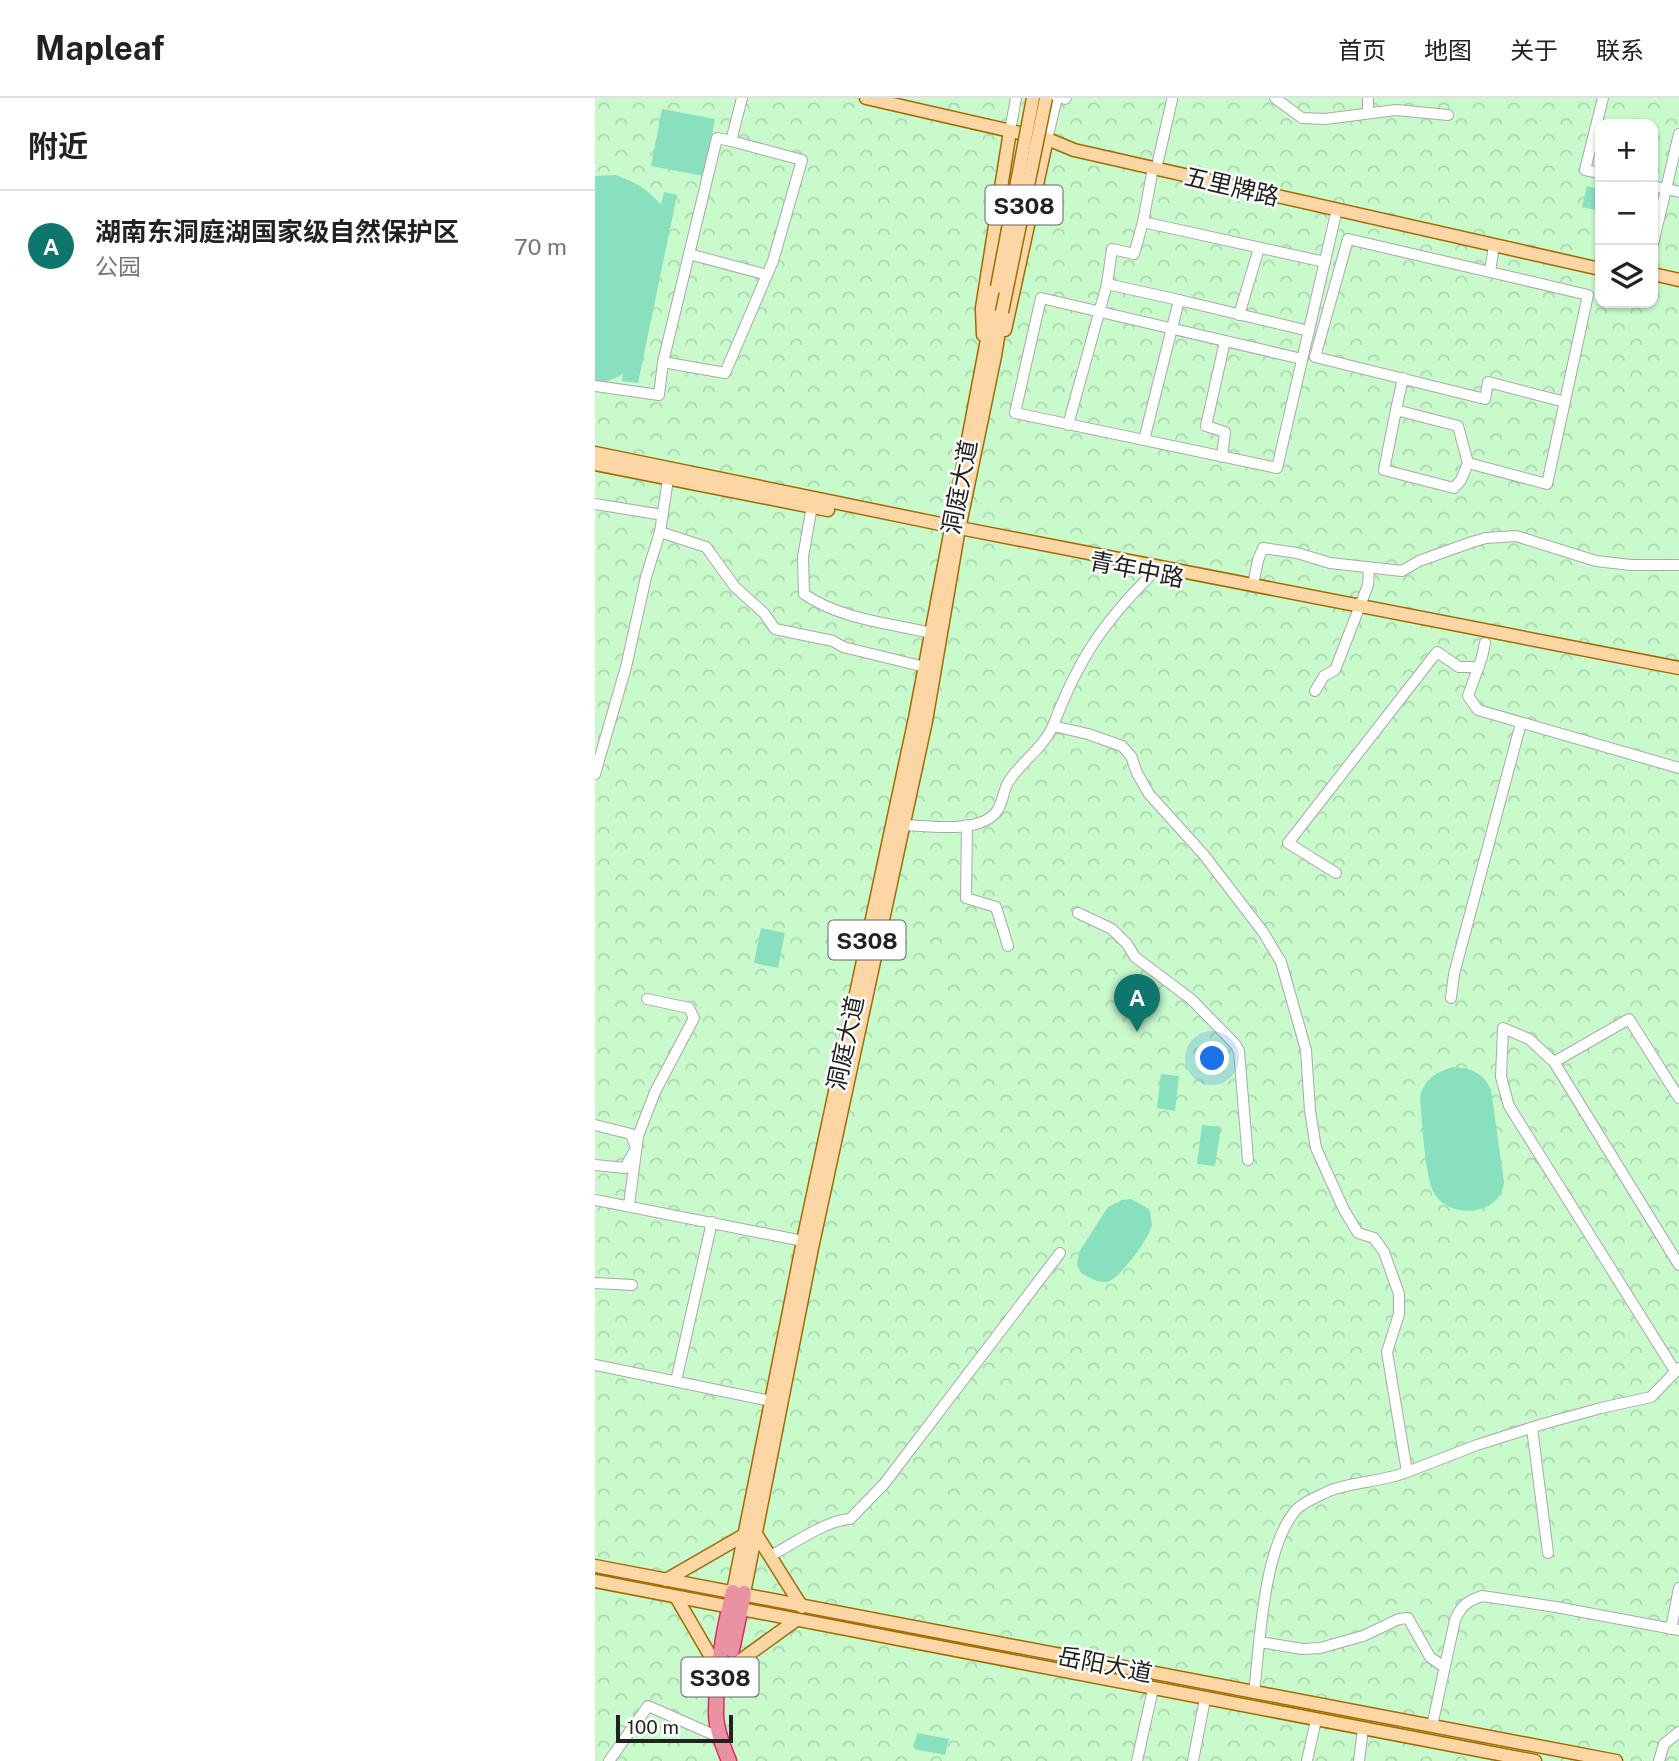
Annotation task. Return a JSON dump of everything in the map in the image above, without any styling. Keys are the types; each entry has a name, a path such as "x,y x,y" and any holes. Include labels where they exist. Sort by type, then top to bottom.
{"highway":[{"name":"S308","path":"729,1761 716,1714 737,1600"},
{"name":"S308","path":"723,1679 724,1714 731,1743 739,1761"}],"main road":[{"name":"五里牌路","path":"866,98 1010,127"},
{"name":"五里牌路","path":"898,98 1156,165 1595,269"},
{"name":"洞庭大道","path":"737,1600 776,1402 803,1241 955,530 989,357 997,287 1033,98"},
{"name":"洞庭大道","path":"989,357 1002,312 1046,98"},
{"path":"989,357 982,308 1010,127"},
{"name":"五里牌路","path":"1049,137 1074,150 1156,165 1595,261"},
{"path":"989,357 1009,320 1049,137"},
{"path":"1658,275 1679,281"},
{"path":"1658,282 1679,287"},
{"name":"青年中路","path":"595,453 1154,572 1359,609 1679,675"},
{"name":"青年中路","path":"595,464 812,506 955,530"},
{"path":"955,530 1679,668"},
{"name":"洞庭大道","path":"776,1402 926,721 955,530"},
{"path":"666,1580 750,1535 770,1556 802,1607"},
{"name":"岳阳大道","path":"595,1566 666,1580 737,1600 795,1621 1535,1761"},
{"name":"岳阳大道","path":"595,1581 676,1597 802,1607 1616,1761"},
{"path":"676,1597 723,1679 738,1662 795,1621"}],"street":[{"path":"731,141 742,98"},
{"path":"1010,127 1016,98"},
{"path":"1049,137 1062,98"},
{"path":"1275,98 1302,118 1396,110 1448,115"},
{"path":"1368,98 1368,113"},
{"path":"1598,119 1603,98"},
{"path":"1068,425 1107,284 1112,249 1134,254 1172,100"},
{"path":"1595,130 1585,170 1595,172"},
{"path":"1658,221 1679,134"},
{"path":"595,386 659,395 663,362 717,138 802,160 767,275 725,373 663,362"},
{"path":"1658,187 1679,192"},
{"path":"1302,359 1041,298 1015,414 1277,468 1325,262 1336,209"},
{"path":"1143,222 1325,262"},
{"path":"1468,463 1547,484 1565,402 1588,295 1348,240 1315,356 1485,398 1488,382 1565,402"},
{"path":"1490,272 1495,245"},
{"path":"1239,315 1259,248"},
{"path":"689,254 767,275"},
{"path":"1107,284 1309,331"},
{"path":"1144,440 1178,300"},
{"path":"1222,457 1225,432 1206,426 1225,341"},
{"path":"1396,410 1458,426 1468,463 1461,480 1454,488 1384,470 1396,410 1403,378"},
{"path":"595,774 626,667 646,577 660,532 668,479"},
{"path":"595,504 663,515"},
{"path":"812,506 803,557 804,594 817,603 838,611 931,633"},
{"path":"660,532 706,547 735,587 764,613 775,629 833,641 843,647 925,667"},
{"path":"1253,585 1263,548 1297,553 1329,564 1402,570 1472,542 1516,536 1596,561 1631,565 1679,565"},
{"path":"1315,691 1324,676 1335,670 1368,585 1369,568"},
{"path":"904,825 953,827 990,819 999,809 1009,782 1047,739 1070,682 1096,637 1126,599 1154,572"},
{"path":"1485,643 1468,696 1478,710 1679,768"},
{"path":"1336,873 1288,844 1437,652 1459,667 1479,667"},
{"path":"1451,998 1454,974 1521,723"},
{"path":"1053,726 1122,746 1131,756 1149,794 1176,821 1212,865 1263,932 1281,962 1307,1050 1309,1098 1316,1148 1344,1210 1358,1233 1374,1238 1384,1252 1399,1294 1399,1314 1387,1352 1407,1472"},
{"path":"967,825 966,898 996,907 1009,946"},
{"path":"1078,913 1112,929 1135,957 1191,999 1235,1044 1239,1051 1248,1160"},
{"path":"629,1205 638,1136 655,1091 694,1018 689,1008 647,999"},
{"path":"1553,1062 1629,1019 1679,1098"},
{"path":"1254,1693 1272,1558 1281,1530 1298,1507 1332,1490 1392,1478 1477,1445 1601,1408 1651,1397 1677,1369 1509,1106 1501,1077 1503,1028 1529,1039 1553,1062 1679,1265"},
{"path":"595,1125 631,1134 636,1149 625,1168 595,1165"},
{"path":"595,1199 803,1241"},
{"path":"676,1381 712,1222"},
{"path":"770,1556 825,1525 850,1519 863,1507 884,1484 1060,1253"},
{"path":"595,1283 632,1285"},
{"path":"595,1365 776,1402"},
{"path":"1532,1428 1548,1553"},
{"path":"1432,1726 1455,1620 1461,1606 1482,1596 1556,1606 1675,1630 1679,1588"},
{"path":"1260,1642 1302,1649 1319,1648 1363,1636 1399,1619 1408,1618 1430,1657 1444,1667"},
{"path":"1137,1761 1153,1689"},
{"path":"1193,1761 1205,1699"},
{"path":"609,1761 648,1706 721,1738"},
{"path":"1307,1761 1316,1720"},
{"path":"1359,1761 1363,1729"},
{"path":"1659,1761 1664,1744 1679,1732"}],"green space":[{"path":"595,98 1679,98 1679,1761 595,1761"},
{"path":"662,109 715,119 704,176 651,166"},
{"path":"615,175 640,186 661,205 664,192 677,195 638,383 622,381 623,374 607,382 595,382 595,176"},
{"path":"1587,186 1595,188 1595,210 1582,207"},
{"path":"761,928 785,933 778,968 754,963"},
{"path":"1453,1067 1476,1072 1485,1079 1491,1090 1504,1182 1497,1200 1485,1208 1453,1208 1441,1202 1430,1183 1420,1098 1424,1086 1431,1078"},
{"path":"1161,1074 1179,1076 1175,1111 1157,1108"},
{"path":"1202,1125 1221,1127 1215,1166 1197,1164"},
{"path":"1131,1199 1150,1212 1151,1228 1143,1244 1112,1280 1100,1282 1081,1273 1077,1264 1079,1252 1108,1207"},
{"path":"917,1733 949,1739 945,1755 914,1749"}],"place":[{"name":"湖南东洞庭湖国家级自然保护区","path":"1137,1032"}]}
